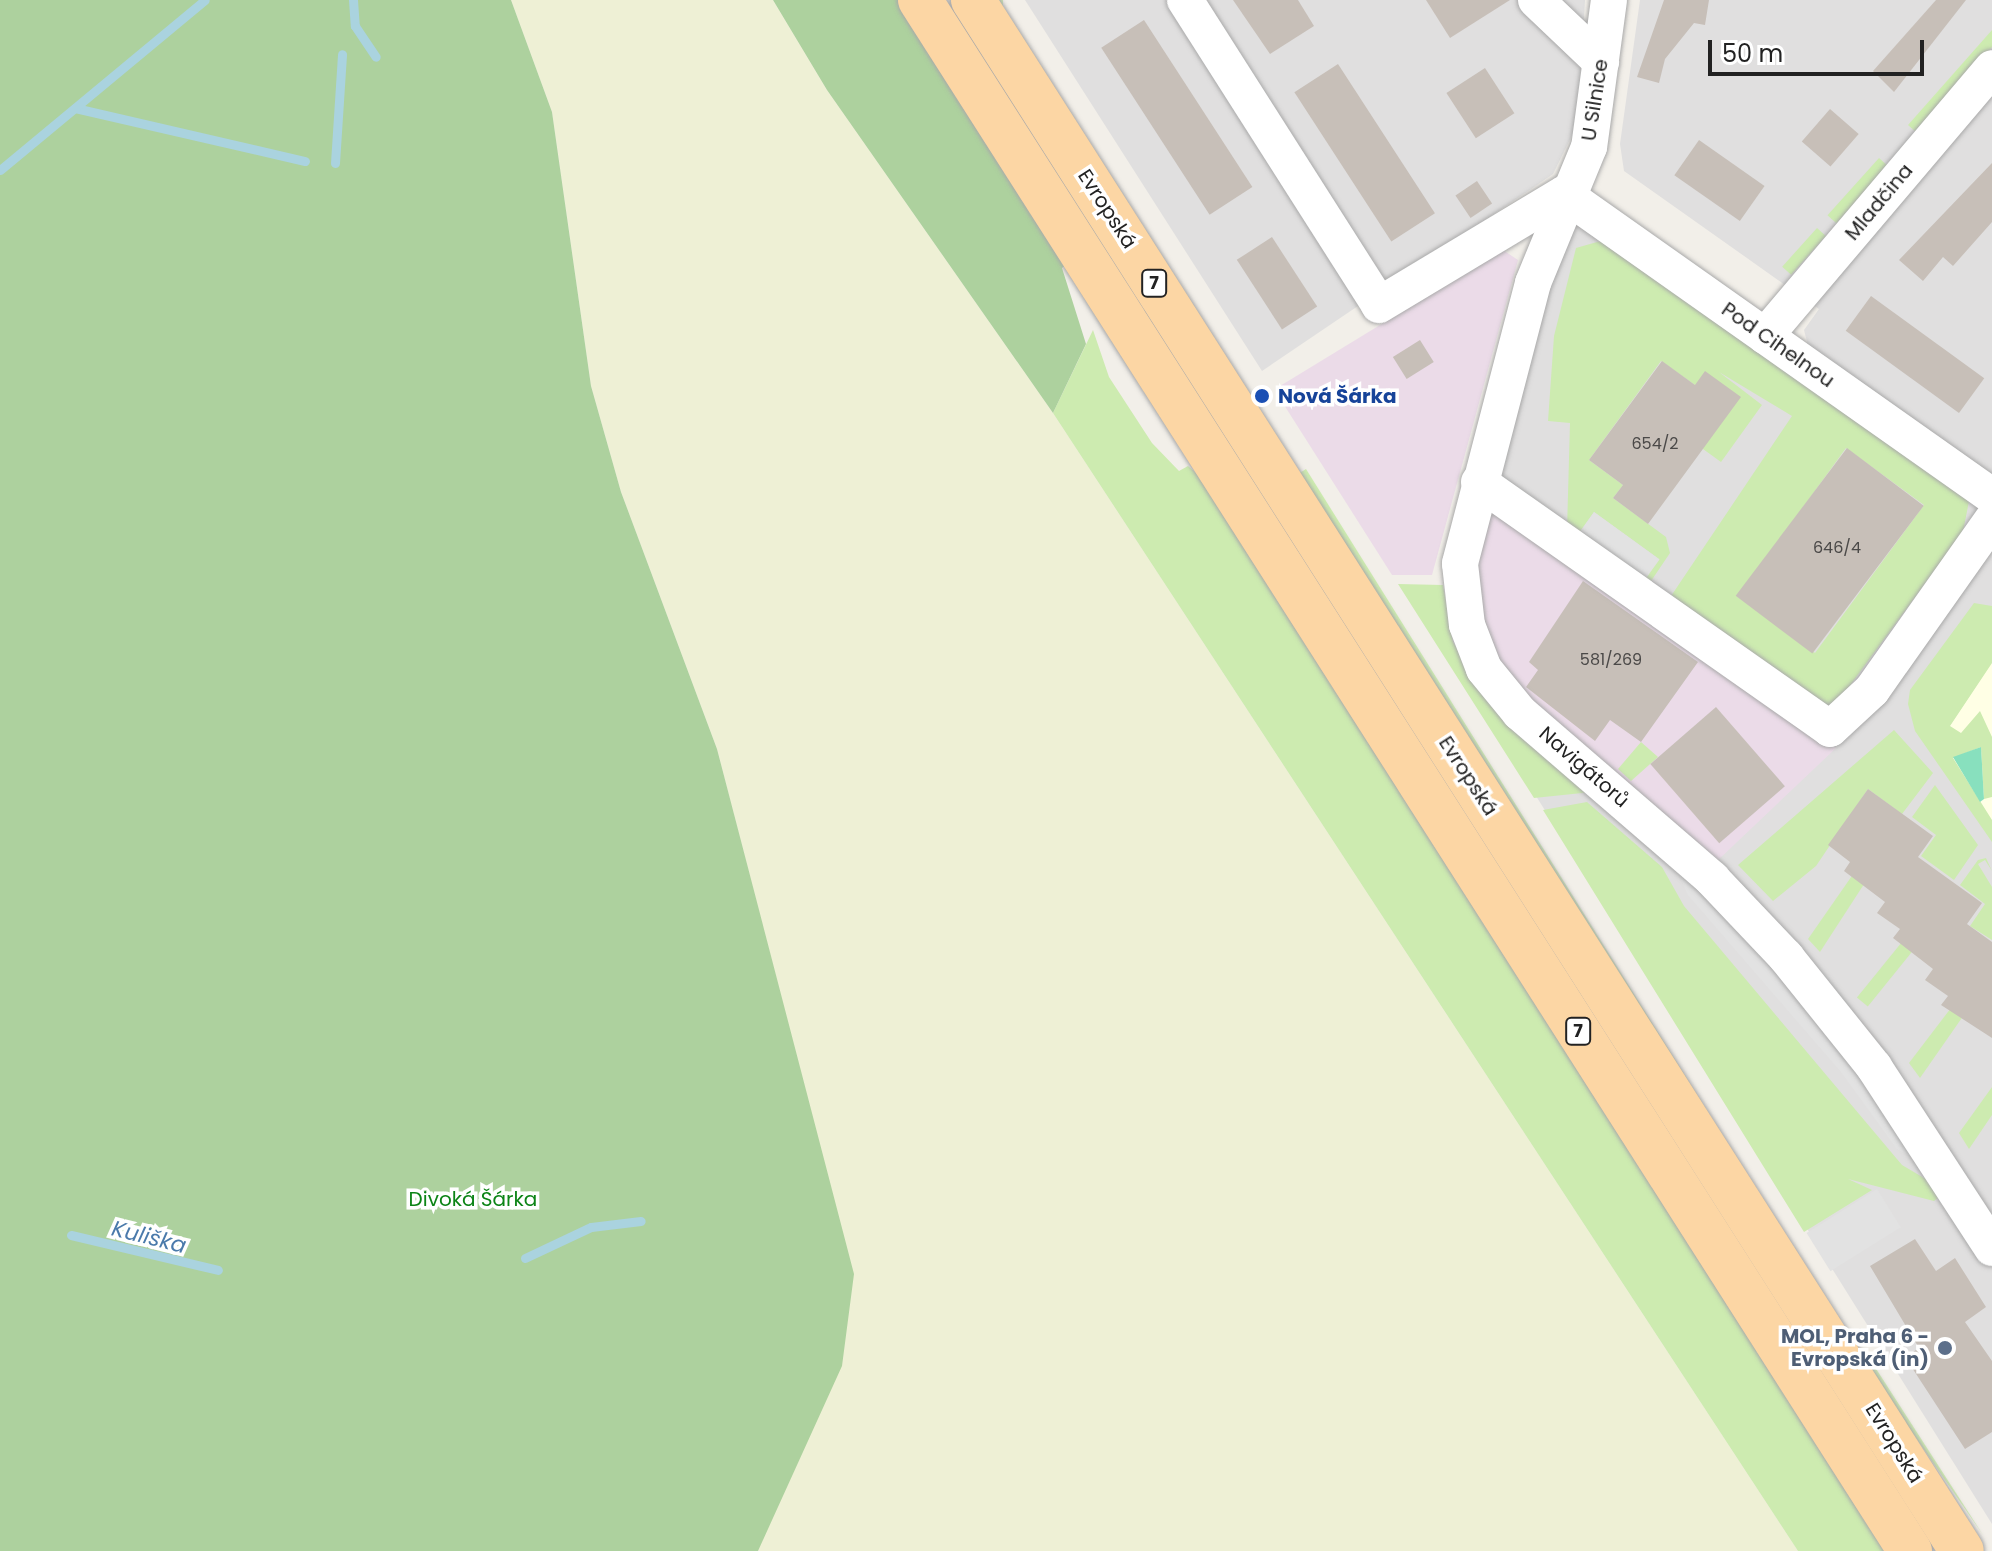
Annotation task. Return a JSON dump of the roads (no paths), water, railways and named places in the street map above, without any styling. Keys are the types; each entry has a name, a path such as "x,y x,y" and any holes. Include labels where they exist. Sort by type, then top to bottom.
{"main road":[{"name":"7","path":"920,0 1910,1551"},
{"name":"Evropská","path":"973,0 1962,1551"}],"street":[{"path":"1185,0 1379,305 1564,194"},
{"path":"1536,0 1601,62"},
{"name":"U Silnice","path":"1564,194 1589,147 1609,0"},
{"name":"Mladčina","path":"1765,336 1992,68"},
{"name":"Pod Cihelnou","path":"1564,194 1992,496"},
{"name":"Navigátorů","path":"1564,194 1479,482 1460,583 1484,669 1520,713 1712,879 1779,949 1874,1067 1992,1248"},
{"path":"1479,482 1830,729 1872,690 1992,520"}],"waterway":[{"path":"0,170 205,0"},
{"path":"353,0 355,26 376,57"},
{"path":"335,163 342,54"},
{"path":"75,108 305,161"},
{"path":"525,1258 591,1227 641,1221"},
{"name":"Kuliška","path":"71,1235 218,1270"}],"place":[{"name":"Nová Šárka","path":"1262,396"},
{"name":"MOL, Praha 6 - Evropská (in)","path":"1945,1348"}],"park label":[{"name":"Divoká Šárka","path":"473,1199"}]}
